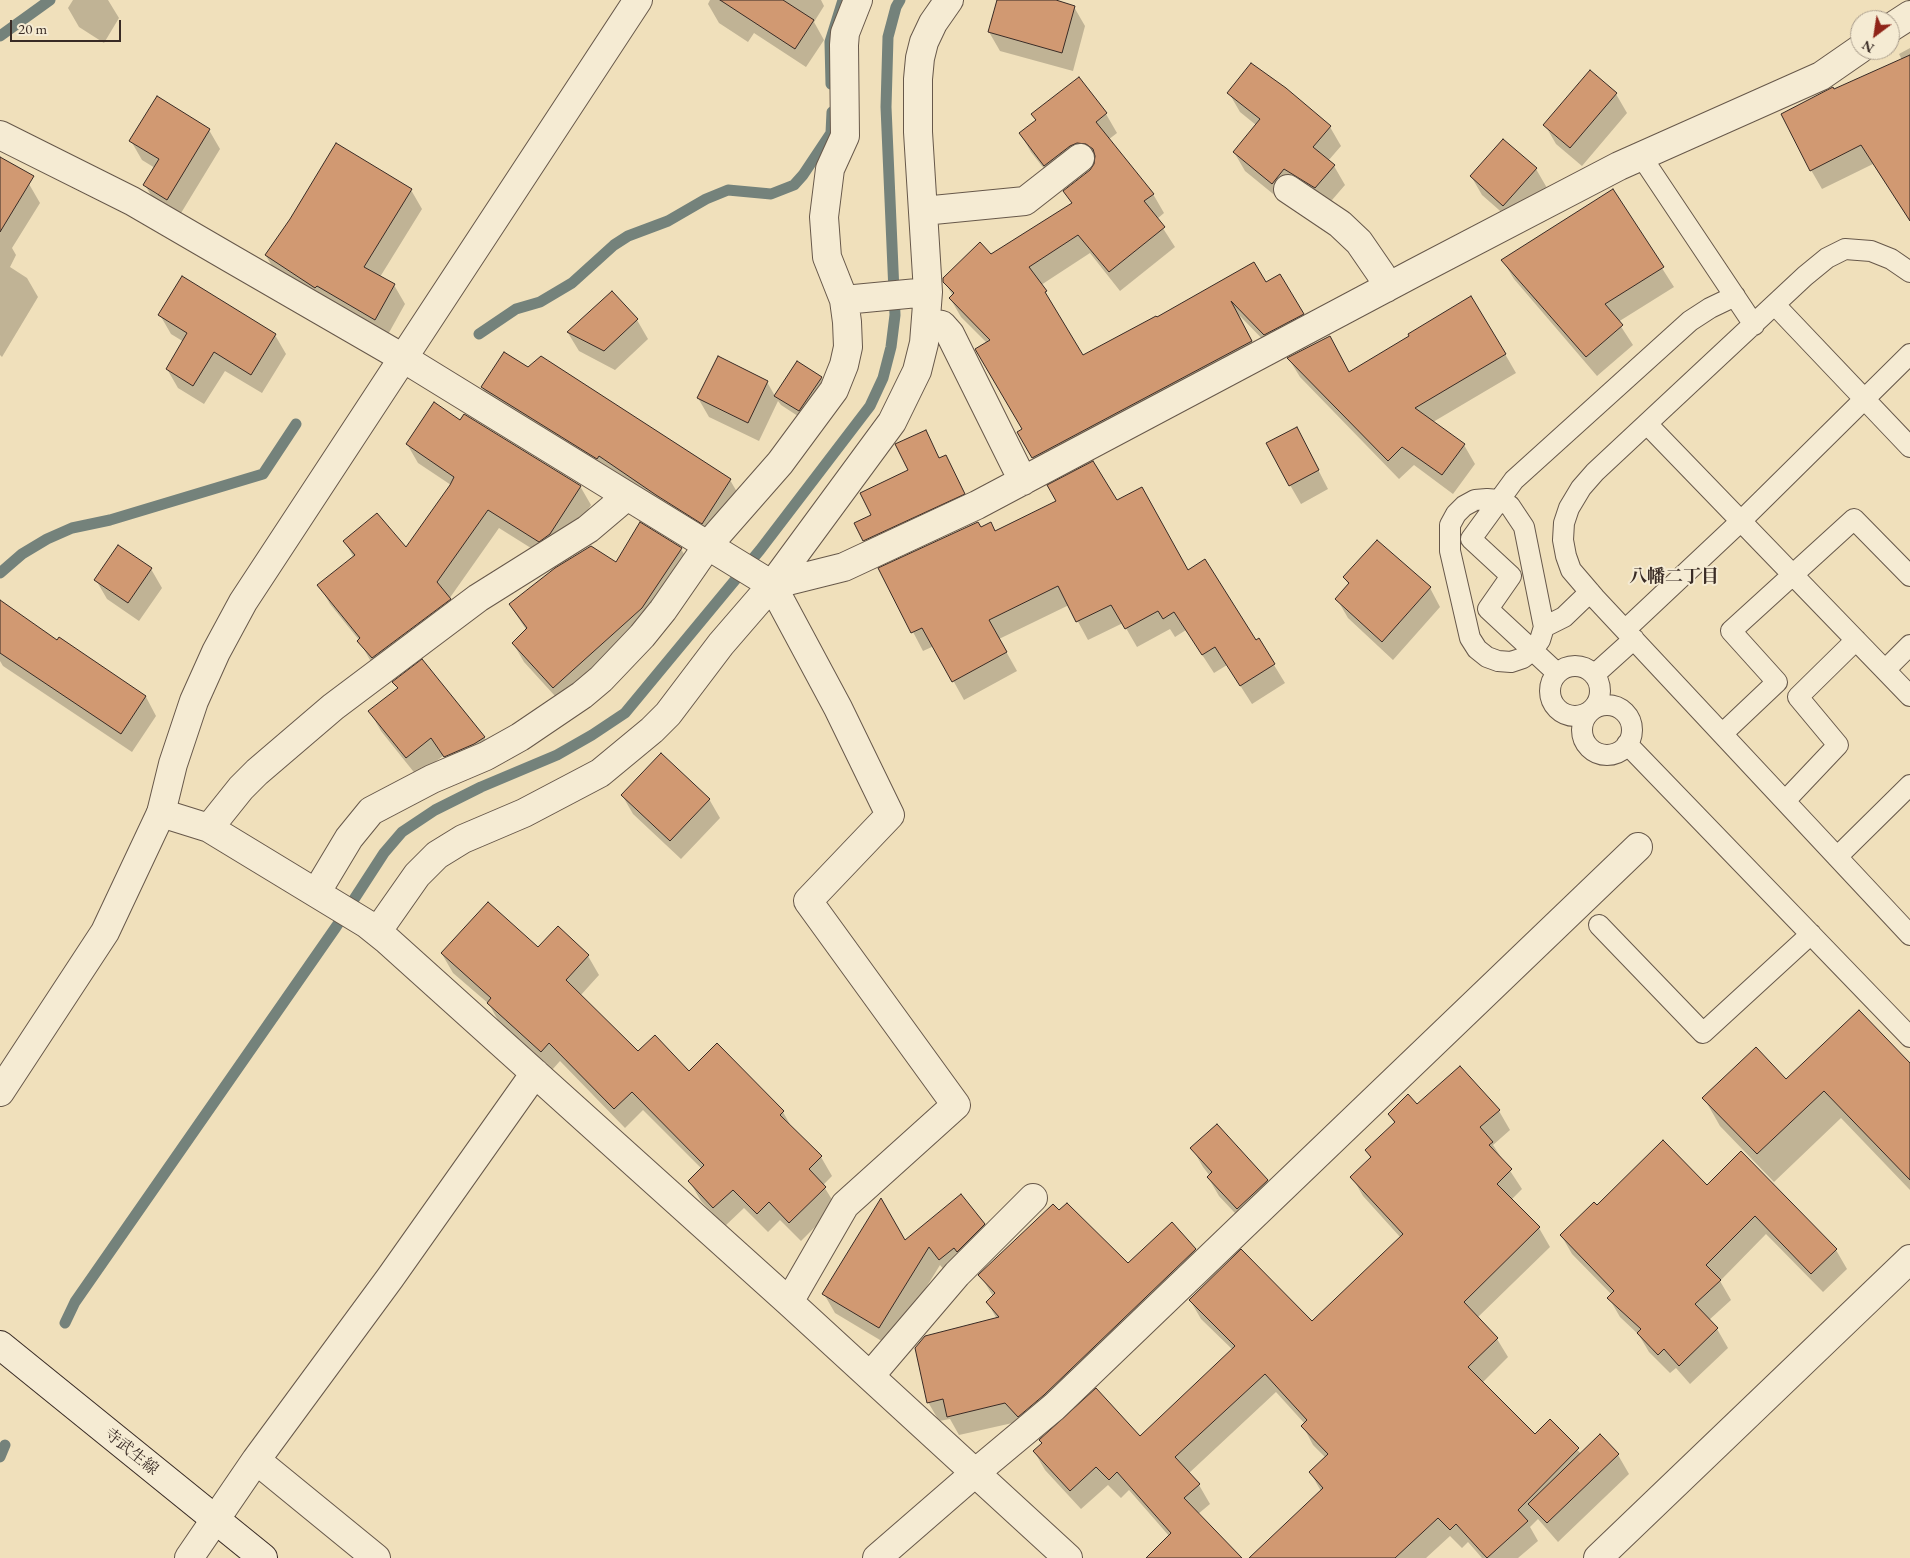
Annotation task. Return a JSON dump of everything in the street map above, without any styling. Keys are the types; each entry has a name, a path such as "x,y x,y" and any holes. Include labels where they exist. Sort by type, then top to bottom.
{"street":[{"path":"0,1092 105,932 161,812 194,701 216,652 243,602 638,0"},
{"path":"320,895 349,838 371,811 432,779 486,756 520,737 582,694 601,678 632,647 716,550 834,390 844,366 848,347 847,322 853,299 827,257 824,217 830,168 845,136 845,33 858,0"},
{"path":"372,928 416,875 437,855 463,840 524,813 600,773 629,750 668,714 892,422 917,371 922,356 926,322 922,293 924,212 918,105 920,58 924,42 933,23 948,0"},
{"path":"769,583 844,567 969,509 1386,288 1641,156 1821,76 1850,56"},
{"path":"0,135 132,201 403,358 769,583 838,708 890,815 808,901 956,1105 846,1204 789,1302"},
{"path":"924,212 1025,201 1080,158"},
{"path":"1288,189 1340,224 1359,242 1381,274 1386,288"},
{"path":"853,299 922,293"},
{"path":"926,322 942,325 950,334 1023,481"},
{"path":"209,828 241,788 257,772 333,707 478,598 588,529 627,496"},
{"path":"161,812 209,828 372,928 789,1302 1068,1558"},
{"path":"877,1558 1054,1407 1638,846"},
{"path":"189,1558 256,1460 390,1278 534,1073"},
{"path":"870,1376 957,1274 1032,1198"},
{"path":"1598,1558 1910,1259"},
{"name":"寺武生線","path":"0,1345 261,1557"},
{"path":"256,1460 376,1558"}],"lane":[{"path":"1641,156 1754,325"},
{"path":"1910,272 1891,259 1871,251 1846,250 1828,258 1805,276 1595,472 1581,488 1569,508 1564,523 1563,540 1571,570 1590,592 1910,935"},
{"path":"1557,673 1488,609 1511,576 1471,539 1514,480 1690,321 1734,296"},
{"path":"1775,305 1910,447"},
{"path":"1594,675 1629,635 1741,521 1910,354"},
{"path":"1647,424 1910,696"},
{"path":"1488,498 1500,500 1510,506 1524,526 1544,627 1540,640 1534,650 1523,658 1511,662 1498,661 1487,657 1477,649 1470,638 1450,551 1449,537 1450,525 1456,514 1464,506 1476,500 1488,498"},
{"path":"1722,734 1777,682 1731,631 1854,519 1910,576"},
{"path":"1544,627 1564,616 1590,592"},
{"path":"1785,801 1838,745 1798,697 1856,640"},
{"path":"1885,670 1910,646"},
{"path":"1572,666 1580,666 1594,675 1600,689 1599,697 1591,712 1574,716 1559,710 1550,696 1550,688 1557,673 1572,666"},
{"path":"1606,705 1614,706 1628,716 1632,732 1627,744 1619,752 1604,755 1589,747 1585,741 1583,725 1586,717 1591,712 1598,707 1606,705"},
{"path":"1627,744 1909,1036"},
{"path":"1837,857 1910,785"},
{"path":"1600,925 1703,1033 1811,934"}],"building":[{"path":"720,0 783,0 814,20 795,49"},
{"path":"997,0 1056,0 1075,6 1062,53 988,32"},
{"path":"1910,55 1910,221 1861,145 1810,171 1781,114 1833,87 1834,89"},
{"path":"1251,63 1286,88 1331,126 1313,147 1335,165 1315,188 1284,169 1272,184 1233,152 1260,119 1227,93"},
{"path":"1590,70 1617,93 1570,148 1543,125"},
{"path":"1079,77 1107,113 1096,122 1154,194 1144,201 1165,227 1109,272 1078,235 1029,267 1047,291 1045,292 1083,355 1157,317 1254,262 1266,282 1280,274 1304,314 1264,335 1231,301 1252,341 1032,458 1017,432 1022,429 975,349 990,340 949,298 954,293 943,282 943,278 980,242 991,254 1072,203 1063,191 1090,170 1094,164 1095,156 1093,149 1086,144 1077,143 1070,146 1044,166 1019,133 1036,120 1031,114"},
{"path":"157,96 210,129 167,200 143,185 159,159 129,141"},
{"path":"1503,139 1537,168 1503,206 1470,176"},
{"path":"336,143 412,189 364,267 395,284 375,320 317,286 315,288 265,255 290,219"},
{"path":"0,157 34,176 0,232"},
{"path":"1613,189 1664,267 1605,304 1623,325 1586,357 1501,260"},
{"path":"182,276 276,334 251,375 214,352 193,386 166,369 187,333 158,315"},
{"path":"612,291 638,319 604,351 567,332"},
{"path":"1471,296 1506,354 1415,408 1465,444 1442,475 1402,447 1388,461 1287,358 1330,336 1349,372"},
{"path":"504,352 528,367 541,356 731,479 702,524 599,456 597,459 481,387"},
{"path":"718,356 768,381 748,423 697,398"},
{"path":"797,361 822,377 799,411 774,396"},
{"path":"434,402 460,420 464,414 581,486 550,534 539,542 488,510 437,582 451,599 372,658 357,641 360,638 317,585 355,555 343,541 377,513 406,547 450,485 454,477 406,444"},
{"path":"1297,427 1319,470 1289,486 1266,443"},
{"path":"926,430 939,458 946,455 965,494 863,541 854,523 871,515 860,493 908,470 895,444"},
{"path":"1093,461 1117,500 1142,487 1188,570 1205,559 1256,640 1259,638 1275,664 1240,686 1215,647 1202,655 1174,612 1163,619 1158,611 1125,629 1111,605 1076,622 1058,586 989,620 1007,652 952,682 922,628 911,633 878,568 978,522 981,527 991,522 995,531 1056,501 1047,485"},
{"path":"640,522 682,548 642,608 553,688 512,643 527,628 509,604 555,568 591,546 616,562"},
{"path":"1377,540 1431,587 1382,642 1335,599 1349,583 1343,577"},
{"path":"118,545 152,568 128,603 94,580"},
{"path":"0,600 57,640 59,637 146,696 121,734 0,653"},
{"path":"422,659 485,737 444,757 431,738 406,758 368,711 398,688 392,682"},
{"path":"661,753 710,799 670,841 621,795"},
{"path":"488,902 538,947 558,926 589,955 566,980 638,1051 655,1035 689,1071 717,1043 784,1111 780,1115 822,1156 809,1169 826,1187 789,1223 769,1202 757,1214 733,1190 713,1208 688,1181 704,1165 632,1092 614,1109 549,1043 541,1052 487,1003 491,998 441,953"},
{"path":"1859,1010 1910,1063 1910,1180 1824,1091 1757,1154 1702,1098 1756,1047 1786,1079"},
{"path":"1460,1066 1500,1110 1480,1127 1493,1142 1489,1145 1512,1169 1497,1184 1540,1227 1464,1302 1498,1338 1468,1367 1535,1434 1550,1419 1579,1448 1518,1510 1528,1521 1487,1558 1456,1524 1450,1530 1438,1518 1395,1558 1249,1558 1323,1488 1309,1472 1328,1454 1301,1426 1307,1420 1265,1374 1175,1457 1200,1484 1184,1498 1242,1558 1146,1558 1171,1533 1117,1472 1109,1480 1096,1467 1070,1491 1033,1451 1042,1443 1039,1440 1096,1388 1140,1436 1235,1346 1189,1300 1241,1249 1312,1321 1403,1234 1350,1177 1371,1157 1365,1150 1395,1122 1388,1114 1408,1094 1417,1104"},
{"path":"1217,1124 1268,1180 1237,1209 1207,1177 1212,1172 1190,1148"},
{"path":"1663,1140 1707,1185 1741,1151 1837,1249 1811,1274 1755,1216 1706,1265 1721,1280 1695,1304 1718,1328 1679,1366 1664,1349 1658,1355 1637,1333 1641,1329 1607,1298 1614,1291 1560,1235 1594,1202 1597,1205"},
{"path":"961,1194 985,1224 957,1252 954,1248 939,1260 929,1247 879,1328 822,1294 881,1198 905,1240"},
{"path":"1067,1203 1128,1263 1172,1222 1196,1249 1044,1395 1018,1417 1005,1403 947,1417 943,1399 927,1403 915,1348 925,1336 999,1317 986,1302 995,1293 978,1275 1053,1204 1059,1210"},
{"path":"1600,1434 1619,1454 1547,1523 1528,1504"}],"waterway":[{"path":"0,36 50,0"},
{"path":"831,84 830,42 843,0"},
{"path":"65,1323 75,1302 336,927 384,853 402,832 435,810 481,787 557,755 625,713 760,550 870,406 883,378 891,347 895,315 886,107 888,37 896,7 900,0"},
{"path":"479,334 516,309 540,302 572,283 614,245 628,236 668,221 706,199 728,190 771,194 794,185 803,175 831,133 832,112"},
{"path":"0,573 22,554 47,539 72,528 110,520 263,474 296,424"},
{"path":"0,1457 5,1445"}],"district":[{"name":"八幡二丁目","path":"1674,577"}]}
